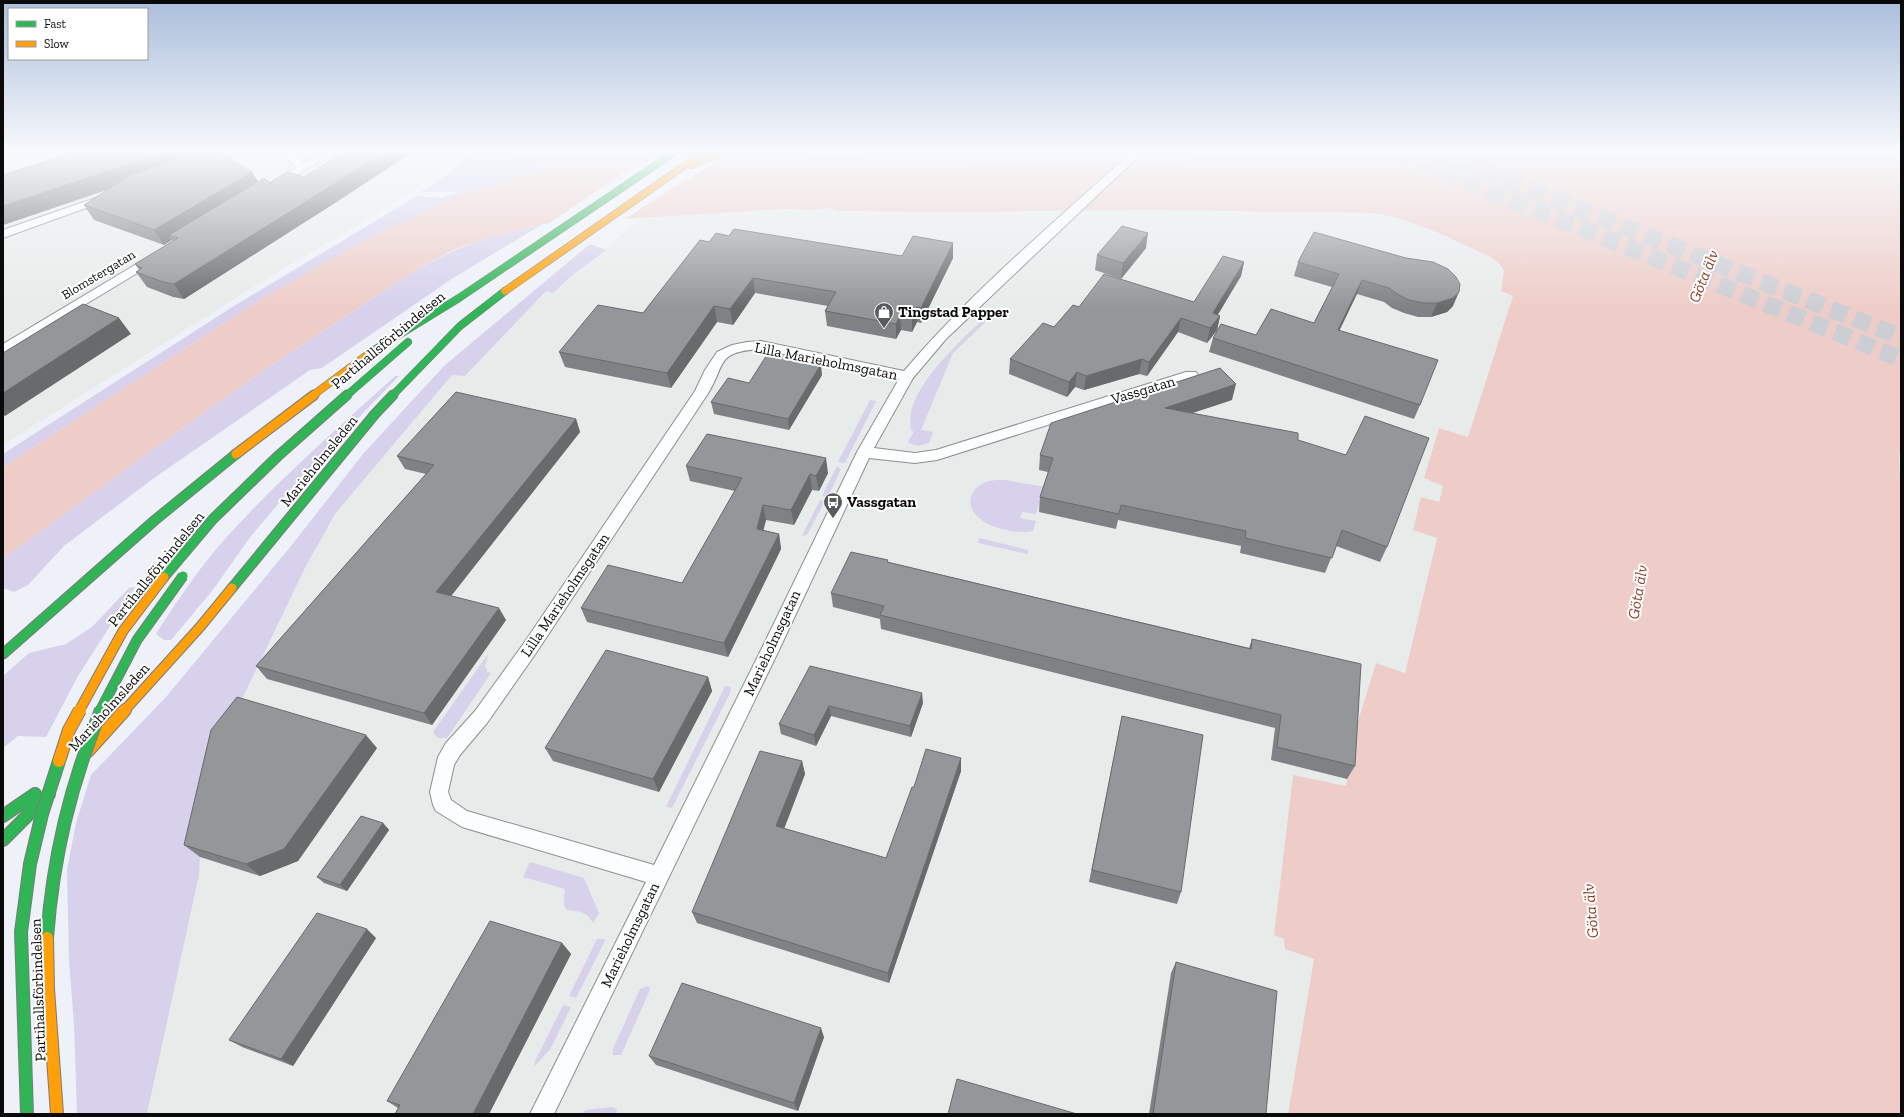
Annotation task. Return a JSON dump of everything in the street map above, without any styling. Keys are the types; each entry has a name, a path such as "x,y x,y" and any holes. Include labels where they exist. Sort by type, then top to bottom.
{"highway":[{"path":"3,654 218,468 312,395 382,344 459,298 597,204"},
{"name":"Marieholmsleden","path":"3,840 71,771 200,627 366,425 460,326 530,272 629,204"},
{"name":"Partihallsförbindelsen","path":"27,1114 21,932 30,864 42,814 70,730 94,682 123,631 164,577 213,519 278,456 362,381 459,298"},
{"name":"Partihallsförbindelsen","path":"434,338 460,326"},
{"name":"Partihallsförbindelsen","path":"353,403 399,362"},
{"name":"Partihallsförbindelsen","path":"57,1114 47,948 49,901 54,864 65,814 75,774 90,734 115,680 132,649 185,573"},
{"path":"3,816 65,775"}],"street":[{"path":"3,234 87,204"},
{"name":"Marieholmsgatan","path":"542,1114 864,452 907,376 941,336 1080,204"},
{"name":"Blomstergatan","path":"3,350 164,252"},
{"name":"Lilla Marieholmsgatan","path":"659,876 462,818 443,804 439,792 445,763 453,749 481,717 530,648 702,392 712,368 721,354 742,345 761,345 907,376"},
{"name":"Vassgatan","path":"864,452 915,458 937,455 1191,375"}],"shaded area":[{"path":"3,204 392,204 261,282 3,445"},
{"path":"403,204 459,204 266,296 3,467 3,454 234,306"},
{"path":"827,208 838,211 909,212 1151,210 1373,213 1389,215 1416,224 1489,256 1499,263 1504,272 1501,291 1513,296 1468,437 1439,428 1424,478 1443,486 1439,502 1413,530 1437,538 1405,673 1376,664 1354,734 1346,786 1293,776 1288,817 1285,949 1314,959 1288,1114 147,1114 199,875 200,857 239,705 306,566 335,514 452,375 465,376 546,291 553,293 640,219 728,211 784,209 815,210"},
{"path":"543,224 453,278 322,368 310,370 154,478 64,546 28,585 14,592 3,588 3,559 267,368 414,271 455,250 484,239"},
{"path":"590,244 606,250 574,274 553,293 546,291 465,376 452,375 335,514 306,566 239,705 200,857 199,875 147,1114 77,1114 74,1025 69,961 67,870 76,823 91,775 166,697 291,546 363,454 444,366"},
{"path":"995,309 999,309 953,353 921,430 933,432 929,443 918,446 909,443 908,441 914,432 911,430 911,410 917,395 925,382 960,341"},
{"path":"395,376 399,376 301,477 251,536 212,591 171,640 164,640 156,634 201,568 239,524 304,459"},
{"path":"870,400 876,401 845,463 838,462"},
{"path":"837,466 841,469 828,497 822,496"},
{"path":"1005,480 1045,487 1036,514 1022,512 1020,518 1036,521 1033,531 1025,532 1003,529 981,520 974,513 970,504 972,494 976,489 988,481"},
{"path":"820,500 825,501 807,535 802,536"},
{"path":"979,538 1028,550 1028,554 978,543"},
{"path":"135,587 78,676 46,737 18,736 3,748 3,676 29,653 66,644 92,627 129,588"},
{"path":"488,654 485,667 487,672 491,673 447,738 438,738 433,732"},
{"path":"725,686 731,687 730,693 672,808 666,807"},
{"path":"530,862 584,878 599,913 593,923 587,915 581,912 568,910 566,908 564,905 565,889 523,877"},
{"path":"597,939 606,939 576,998 569,996"},
{"path":"648,986 650,988 649,992 621,1055 613,1055 613,1049 640,989"},
{"path":"563,1005 571,1007 551,1048 534,1067 535,1061"},
{"path":"612,1107 617,1109 616,1114 581,1114 586,1110"}],"water":[{"name":"Göta älv","path":"441,204 1901,204 1901,455 1899,455 1901,500 1901,1114 1288,1114 1314,959 1285,949 1284,939 1274,935 1293,775 1346,786 1354,734 1376,663 1405,673 1437,538 1413,530 1421,497 1439,502 1443,486 1424,478 1439,428 1468,437 1513,296 1501,291 1504,271 1499,263 1489,256 1432,230 1403,220 1373,213 1151,210 943,212 838,211 827,208 815,210 784,209 543,224 484,239 455,249 414,271 267,368 3,559 3,467 266,296 376,234"}],"pier":[{"path":"577,204 648,204 621,222 546,225"}],"building":[{"path":"85,204 198,204 154,230 84,205"},
{"path":"220,204 302,204 174,284 163,282 136,272 142,268 135,264 178,238 169,235"},
{"path":"1122,226 1148,233 1123,263 1097,255"},
{"path":"734,229 902,256 913,236 953,243 921,308 917,307 912,317 900,315 896,324 825,311 836,292 753,278 730,309 714,306 667,373 559,352 598,305 643,313 700,240 709,242 716,233 729,236"},
{"path":"1314,232 1406,258 1433,262 1448,269 1456,277 1460,284 1459,292 1453,298 1437,303 1423,303 1409,300 1389,288 1362,280 1338,330 1438,360 1420,405 1213,338 1221,324 1256,335 1271,309 1314,323 1339,274 1298,262"},
{"path":"1223,256 1244,262 1213,313 1220,316 1210,328 1181,318 1149,362 1142,359 1086,376 1077,372 1069,382 1010,359 1043,323 1054,327 1073,305 1079,307 1104,274 1194,302"},
{"path":"83,304 119,318 3,393 3,353"},
{"path":"768,353 821,364 788,419 711,402 728,378 749,383"},
{"path":"1220,368 1236,384 1165,408 1298,433 1298,440 1346,455 1365,416 1429,438 1387,547 1342,530 1332,558 1245,538 1246,531 1121,505 1119,514 1040,497 1053,458 1040,455 1051,423"},
{"path":"456,392 576,419 436,592 499,608 424,713 256,666 434,465 397,456"},
{"path":"707,434 826,458 816,476 810,474 791,510 763,505 757,529 779,534 724,643 581,608 608,565 682,583 742,478 686,466"},
{"path":"851,552 888,560 887,562 1251,649 1252,639 1361,664 1355,766 1277,747 1281,715 880,615 884,606 831,593"},
{"path":"606,650 708,677 653,779 545,748"},
{"path":"810,666 922,693 910,726 829,706 814,735 779,724"},
{"path":"237,697 366,735 284,849 246,864 184,845 211,730"},
{"path":"1122,716 1203,735 1181,892 1092,870"},
{"path":"926,749 961,758 888,973 692,912 760,751 802,761 776,826 886,858 912,787 914,787"},
{"path":"361,816 383,823 340,885 317,877"},
{"path":"317,913 367,929 281,1059 229,1040"},
{"path":"490,921 562,943 473,1114 395,1114 400,1105 387,1101"},
{"path":"1176,962 1277,991 1266,1114 1153,1114"},
{"path":"682,983 821,1028 794,1103 649,1056"},
{"path":"957,1079 1077,1114 948,1114"}],"tunnel":[{"path":"1522,204 1901,359"},
{"path":"1567,204 1901,337"}],"traffic: fast":[{"path":"371,352 459,298 598,204"},
{"path":"232,588 375,414 460,326 505,291"},
{"path":"164,577 213,519 278,456 408,342"},
{"path":"3,654 155,520 236,454"},
{"path":"47,938 50,899 63,821 86,746 118,674 137,640 183,576"},
{"path":"27,1114 21,932 30,864 42,814 59,761"},
{"path":"3,816 35,794"},
{"path":"3,840 49,794"}],"traffic: slow":[{"path":"505,291 628,204"},
{"path":"236,454 371,352"},
{"path":"59,761 69,730 123,631 164,577"},
{"path":"88,751 200,627 232,588"},
{"path":"47,938 48,989 57,1114"}],"place":[{"name":"Tingstad Papper","path":"884,329"},
{"name":"Vassgatan","path":"833,519"}]}
